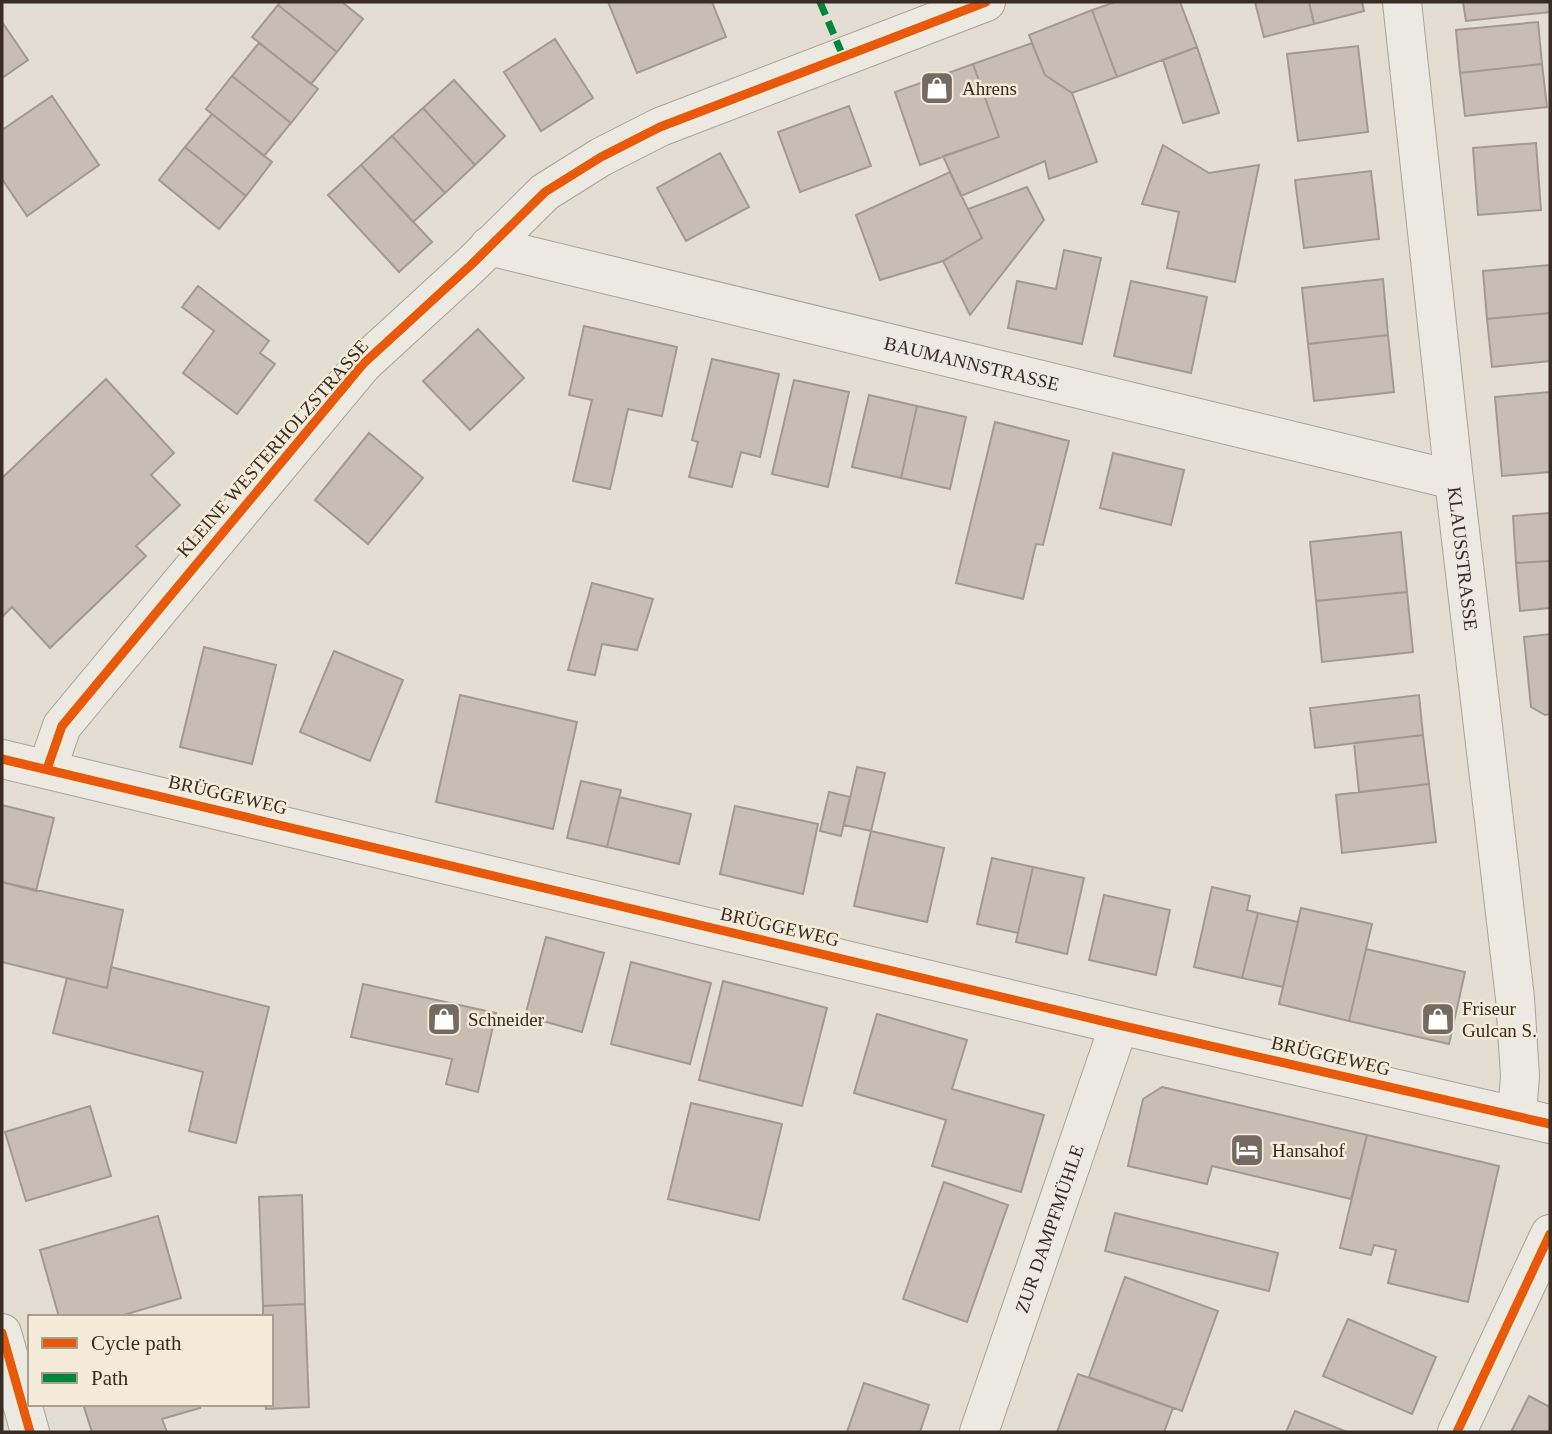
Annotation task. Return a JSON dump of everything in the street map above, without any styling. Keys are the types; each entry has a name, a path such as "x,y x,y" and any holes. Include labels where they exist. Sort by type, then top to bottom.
{"street":[{"name":"KLEINE WESTERHOLZSTRASSE","path":"47,769 62,726 363,364 545,192 601,157 660,127 986,2"},
{"name":"KLAUSSTRASSE","path":"1402,2 1454,480 1515,998 1520,1076 1534,1120"},
{"name":"BAUMANNSTRASSE","path":"489,246 1454,480"},
{"name":"BRÜGGEWEG","path":"2,759 1118,1025 1534,1120"},
{"name":"ZUR DAMPFMÜHLE","path":"979,1432 1118,1025"},
{"path":"1457,1432 1550,1234"},
{"path":"2,1333 30,1432"}],"building":[{"path":"280,2 342,2 363,19 337,52 278,5"},
{"path":"608,2 712,2 726,37 637,73"},
{"path":"1115,2 1180,2 1197,47 1117,77 1092,10"},
{"path":"1255,2 1309,2 1314,24 1264,37"},
{"path":"1309,2 1362,2 1364,11 1314,24"},
{"path":"1463,2 1550,2 1550,12 1466,21"},
{"path":"278,5 337,52 311,84 252,37"},
{"path":"1092,10 1117,77 1072,93 1045,75 1029,35"},
{"path":"2,22 28,60 2,78"},
{"path":"1538,22 1542,64 1460,73 1456,30"},
{"path":"555,39 593,98 541,131 504,72"},
{"path":"259,43 318,89 291,123 232,76"},
{"path":"1032,43 1045,75 1072,93 1097,162 1049,179 1045,161 961,196 943,156 999,137 973,64"},
{"path":"1358,46 1368,132 1298,141 1287,54"},
{"path":"1197,47 1219,113 1183,123 1163,60"},
{"path":"973,64 999,137 920,165 895,92"},
{"path":"1542,64 1547,107 1465,116 1460,73"},
{"path":"232,76 291,123 264,156 206,109"},
{"path":"454,80 505,136 475,165 423,108"},
{"path":"52,96 99,165 27,216 2,179 2,130"},
{"path":"849,106 871,166 800,192 778,132"},
{"path":"423,108 475,165 445,193 392,136"},
{"path":"212,114 272,162 246,196 185,147"},
{"path":"392,136 445,193 413,222 361,165"},
{"path":"1536,143 1541,210 1478,215 1473,148"},
{"path":"1163,145 1209,173 1259,165 1235,282 1167,268 1179,212 1142,204"},
{"path":"185,147 246,196 219,229 159,180"},
{"path":"720,153 749,207 686,241 657,188"},
{"path":"361,165 432,242 399,272 328,195"},
{"path":"1371,171 1379,239 1304,248 1295,180"},
{"path":"950,172 982,238 943,261 880,280 856,215"},
{"path":"1027,187 1044,220 970,315 943,261 982,238 968,209"},
{"path":"1064,250 1101,258 1082,344 1008,328 1017,281 1056,289"},
{"path":"1550,265 1550,313 1487,319 1483,271"},
{"path":"1383,279 1388,335 1308,344 1302,288"},
{"path":"1131,281 1207,297 1191,373 1114,356"},
{"path":"198,286 269,341 260,353 275,364 237,414 183,373 214,331 182,307"},
{"path":"1550,313 1550,361 1492,367 1487,319"},
{"path":"584,326 677,347 662,416 628,409 610,489 573,481 592,400 569,395"},
{"path":"478,329 524,378 470,430 423,381"},
{"path":"1388,335 1394,392 1314,401 1308,344"},
{"path":"712,359 779,374 760,457 741,452 732,487 689,477 698,442 692,440"},
{"path":"106,379 174,453 151,475 180,505 136,546 146,556 50,648 12,607 2,617 2,478"},
{"path":"794,380 849,392 828,487 772,474"},
{"path":"1550,392 1550,472 1502,476 1495,397"},
{"path":"869,395 917,406 901,478 852,467"},
{"path":"917,406 966,417 950,489 901,478"},
{"path":"995,422 1069,441 1043,545 1036,544 1023,599 956,583"},
{"path":"369,433 423,478 368,544 315,500"},
{"path":"1113,453 1184,470 1171,525 1100,508"},
{"path":"1550,513 1550,561 1516,563 1513,516"},
{"path":"1401,532 1407,592 1316,601 1310,542"},
{"path":"1550,561 1550,608 1520,611 1516,563"},
{"path":"592,583 653,599 637,650 602,644 595,675 568,670"},
{"path":"1407,592 1413,652 1322,662 1316,601"},
{"path":"1550,634 1550,714 1545,715 1531,707 1524,637"},
{"path":"204,647 276,665 252,764 180,747"},
{"path":"334,651 403,680 370,761 300,732"},
{"path":"460,695 577,722 553,829 436,802"},
{"path":"1419,695 1423,735 1315,748 1310,708"},
{"path":"1423,735 1429,784 1359,792 1354,743"},
{"path":"857,767 885,773 871,831 844,825"},
{"path":"581,781 621,790 607,847 567,838"},
{"path":"1429,784 1436,842 1342,853 1336,795"},
{"path":"829,792 850,797 841,836 820,831"},
{"path":"619,797 691,814 679,864 607,847"},
{"path":"2,805 54,818 36,891 2,882"},
{"path":"735,806 818,824 803,894 720,874"},
{"path":"871,831 944,848 927,922 854,906"},
{"path":"992,858 1033,867 1018,933 977,924"},
{"path":"1033,867 1084,878 1067,954 1016,942"},
{"path":"2,882 123,910 107,988 2,962"},
{"path":"1212,887 1250,896 1247,910 1258,913 1242,978 1194,967"},
{"path":"1104,895 1170,910 1156,975 1089,960"},
{"path":"1301,908 1372,924 1349,1021 1279,1004"},
{"path":"1258,913 1298,922 1283,987 1242,978"},
{"path":"546,937 604,953 582,1032 525,1016"},
{"path":"1366,949 1465,972 1449,1044 1349,1021"},
{"path":"631,962 711,983 690,1064 611,1044"},
{"path":"111,967 269,1007 236,1143 189,1131 203,1072 53,1033 67,978 107,988"},
{"path":"723,981 827,1008 802,1106 699,1080"},
{"path":"363,984 496,1013 478,1092 446,1084 452,1059 351,1037"},
{"path":"877,1014 967,1040 952,1089 1044,1115 1021,1192 932,1166 946,1120 854,1093"},
{"name":"Hansahof","path":"1162,1087 1367,1135 1351,1199 1212,1166 1207,1184 1128,1166 1143,1099"},
{"path":"691,1103 782,1124 759,1220 668,1199"},
{"path":"90,1106 111,1176 26,1201 5,1132"},
{"path":"1367,1135 1499,1166 1468,1302 1388,1283 1396,1250 1374,1245 1371,1255 1340,1248"},
{"path":"944,1182 1008,1205 967,1322 903,1299"},
{"path":"302,1195 305,1304 263,1306 259,1197"},
{"path":"1115,1213 1278,1253 1269,1291 1105,1251"},
{"path":"158,1216 181,1298 124,1315 58,1315 40,1250"},
{"path":"1125,1277 1218,1311 1182,1411 1089,1377"},
{"path":"305,1304 309,1407 266,1409 265,1406 273,1406 273,1315 263,1315 263,1306"},
{"path":"1348,1319 1436,1357 1412,1414 1323,1376"},
{"path":"1078,1374 1173,1408 1164,1432 1057,1432"},
{"path":"864,1383 929,1405 920,1432 847,1432"},
{"path":"1529,1396 1550,1407 1550,1432 1511,1432"},
{"path":"84,1406 200,1406 162,1419 167,1432 92,1432"},
{"path":"1295,1411 1347,1432 1286,1432"}],"marked path":[{"path":"820,2 843,56"}],"cycle path":[{"path":"47,769 62,726 363,364 472,264 545,192 601,157 660,127 986,2"},
{"path":"2,759 1119,1025 1550,1124"},
{"path":"1457,1432 1550,1234"},
{"path":"2,1333 30,1432"}],"place":[{"name":"Ahrens","path":"937,88"},
{"name":"Schneider","path":"444,1019"},
{"name":"Friseur Gulcan S.","path":"1438,1019"},
{"name":"Hansahof","path":"1247,1150"}]}
